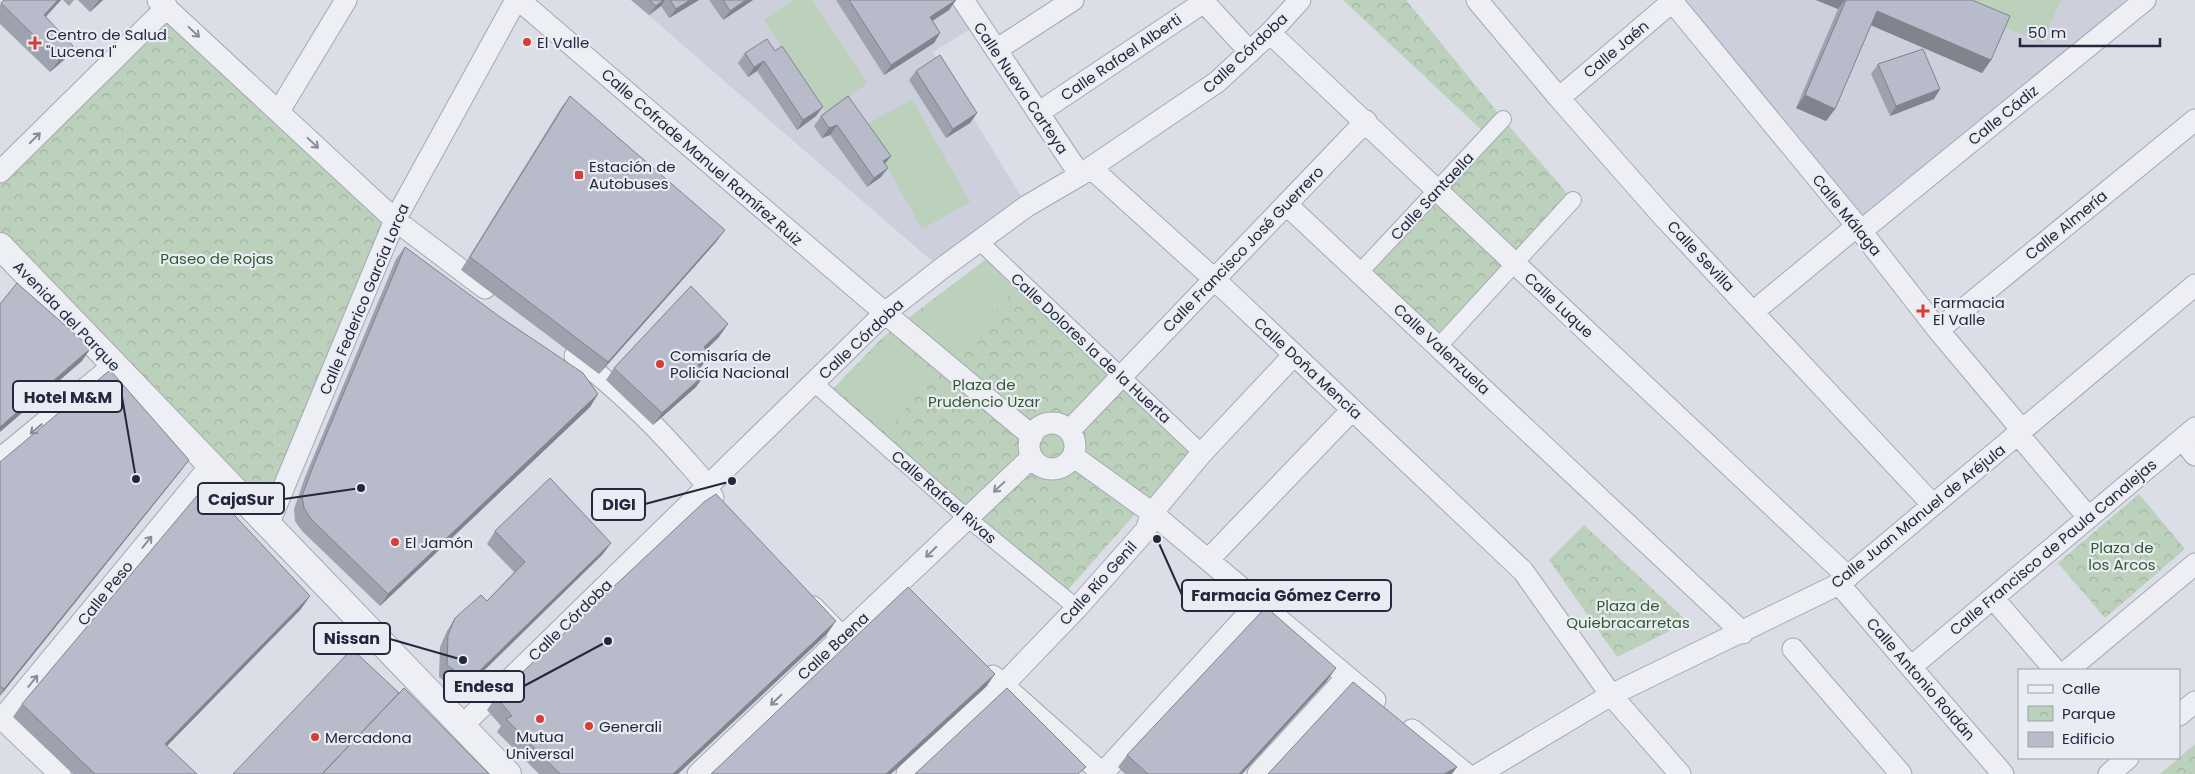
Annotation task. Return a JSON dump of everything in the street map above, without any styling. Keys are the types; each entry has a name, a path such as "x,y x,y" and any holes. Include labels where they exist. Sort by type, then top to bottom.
{"street":[{"path":"279,111 346,0"},
{"name":"Calle Federico García Lorca","path":"268,525 395,220 517,0"},
{"name":"Calle Cofrade Manuel Ramírez Ruiz","path":"517,0 885,314"},
{"name":"Calle Nueva Carteya","path":"963,0 1038,113 1085,171"},
{"path":"996,50 1073,0"},
{"name":"Calle Córdoba","path":"462,726 885,314 941,269 980,242 1026,206 1085,171 1217,82 1270,33 1300,0"},
{"name":"Calle Sevilla","path":"1477,0 1559,98 1661,214 1933,506"},
{"name":"Calle Cádiz","path":"1752,312 2145,0"},
{"path":"1203,1 1250,52"},
{"name":"Calle Rafael Alberti","path":"1038,113 1203,1"},
{"name":"Calle Jaén","path":"1559,98 1672,1"},
{"name":"Calle Málaga","path":"1672,1 1859,228 2088,518"},
{"path":"0,172 162,4 395,220 499,299"},
{"name":"Calle Luque","path":"1270,33 1366,121 1515,263 1843,581"},
{"name":"Calle Santaella","path":"1360,272 1503,119"},
{"name":"Calle Almería","path":"1938,330 2195,120"},
{"name":"Calle Francisco José Guerrero","path":"1069,431 1366,121"},
{"name":"Calle Doña Mencía","path":"1085,171 1214,279 1293,356 1523,571 1611,695"},
{"path":"1439,346 1573,200"},
{"name":"Calle Valenzuela","path":"1287,205 1743,633"},
{"name":"Calle Dolores la de la Huerta","path":"980,242 1202,453"},
{"name":"Avenida del Parque","path":"0,246 508,774"},
{"name":"Calle Juan Manuel de Aréjula","path":"1479,774 1611,695 1743,633 1843,581 2195,285"},
{"path":"885,314 1032,436"},
{"path":"560,345 599,374 659,431 708,486 714,501 728,515"},
{"name":"Calle Río Genil","path":"907,774 1003,685 1076,608 1146,530 1152,513 1202,453 1293,356"},
{"path":"0,459 114,365"},
{"name":"Calle Rafael Rivas","path":"814,383 966,517 1076,608"},
{"path":"1208,560 1352,410"},
{"path":"1050,424 1064,426 1069,431 1075,443 1073,456 1063,467 1049,469 1042,467 1032,457 1030,442 1032,436 1043,426 1050,424"},
{"name":"Calle Francisco de Paula Canalejas","path":"1911,667 2088,518 2191,441"},
{"path":"1073,456 1152,513 1466,774"},
{"name":"Calle Baena","path":"698,774 842,638 904,593 966,517 1032,457"},
{"name":"Calle Peso","path":"1,719 211,465"},
{"path":"2069,669 2195,564"},
{"name":"Calle Antonio Roldán","path":"1843,581 1911,667 2003,774"},
{"path":"802,594 842,638"},
{"path":"1993,598 2054,669"},
{"path":"981,665 1102,774 1259,602"},
{"path":"1793,649 1901,774"},
{"path":"1258,774 1347,677"},
{"path":"1611,695 1680,774"},
{"path":"2180,714 2195,702"},
{"path":"1,719 60,774"},
{"path":"2109,774 2127,759"}],"shaded area":[{"path":"631,0 963,0 979,24 933,52 1027,206 941,269"},
{"path":"1674,0 2145,0 1861,231"}],"green space":[{"path":"793,0 812,0 868,83 826,112 764,20"},
{"path":"1343,0 1406,0 1503,119 1573,200 1439,346 1360,272 1488,136"},
{"path":"1941,0 2061,0 2042,43"},
{"name":"Paseo de Rojas","path":"167,7 395,220 268,525 0,246 0,172"},
{"path":"912,99 970,202 922,229 864,126"},
{"name":"Plaza de Prudencio Uzar","path":"986,259 1190,452 1066,592 830,392 882,338"},
{"path":"986,259 1016,287 960,355 917,320"},
{"path":"883,341 931,380 889,428 838,385"},
{"name":"Plaza de los Arcos","path":"2139,494 2185,549 2105,618 2058,563"},
{"name":"Plaza de Quiebracarretas","path":"1584,525 1688,622 1617,657 1549,560"},
{"path":"2195,744 2195,774 2160,774 2180,759 2180,757"}],"building":[{"path":"4,0 58,0 44,15 73,46 59,60 1,3"},
{"path":"649,0 663,0 656,6"},
{"path":"670,0 690,0 676,9"},
{"path":"723,0 746,0 730,11"},
{"path":"849,0 956,0 930,17 940,33 891,65"},
{"path":"1846,0 1972,0 2010,16 1991,60 1877,11 1835,109 1805,95"},
{"path":"767,39 775,51 782,46 823,107 803,120 764,61 754,67 745,53"},
{"path":"1923,49 1940,89 1896,106 1878,64"},
{"path":"940,55 977,113 953,129 916,71"},
{"name":"Estación de Autobuses","path":"570,96 725,230 608,362 470,257"},
{"path":"848,96 891,156 883,161 888,168 874,178 837,125 829,128 821,116"},
{"path":"405,247 500,317 583,373 598,394 388,594 311,519 304,508 302,496"},
{"path":"17,283 91,348 0,427 0,304"},
{"name":"Comisaría de Policía Nacional","path":"691,286 728,324 704,347 710,355 698,365 705,374 662,413 614,368"},
{"path":"110,370 189,460 4,689 0,686 0,462"},
{"path":"550,478 611,543 469,681 447,665 448,635 455,618 481,595 487,601 525,562 495,531"},
{"path":"206,485 310,596 165,744 197,774 95,774 22,704"},
{"path":"716,494 836,621 673,774 560,774 506,719 512,716 496,697 704,502"},
{"path":"908,587 995,674 886,774 711,774"},
{"path":"1266,607 1336,668 1239,774 1148,774 1127,755"},
{"name":"Mercadona","path":"352,649 399,693 322,774 233,774"},
{"path":"1353,682 1457,767 1444,774 1268,774"},
{"path":"404,688 489,774 322,774"},
{"path":"1007,688 1086,767 1078,774 915,774"}],"place":[{"name":"El Valle","path":"527,42"},
{"name":"Centro de Salud \"Lucena I\"","path":"35,43"},
{"name":"Estación de Autobuses","path":"579,175"},
{"name":"Farmacia El Valle","path":"1923,311"},
{"name":"Comisaría de Policía Nacional","path":"660,364"},
{"name":"Hotel M&M","path":"136,479"},
{"name":"DIGI","path":"732,481"},
{"name":"CajaSur","path":"361,488"},
{"name":"Farmacia Gómez Cerro","path":"1157,539"},
{"name":"El Jamón","path":"395,542"},
{"name":"Endesa","path":"608,641"},
{"name":"Nissan","path":"463,660"},
{"name":"Mutua Universal","path":"540,719"},
{"name":"Generali","path":"589,726"},
{"name":"Mercadona","path":"315,737"}]}
